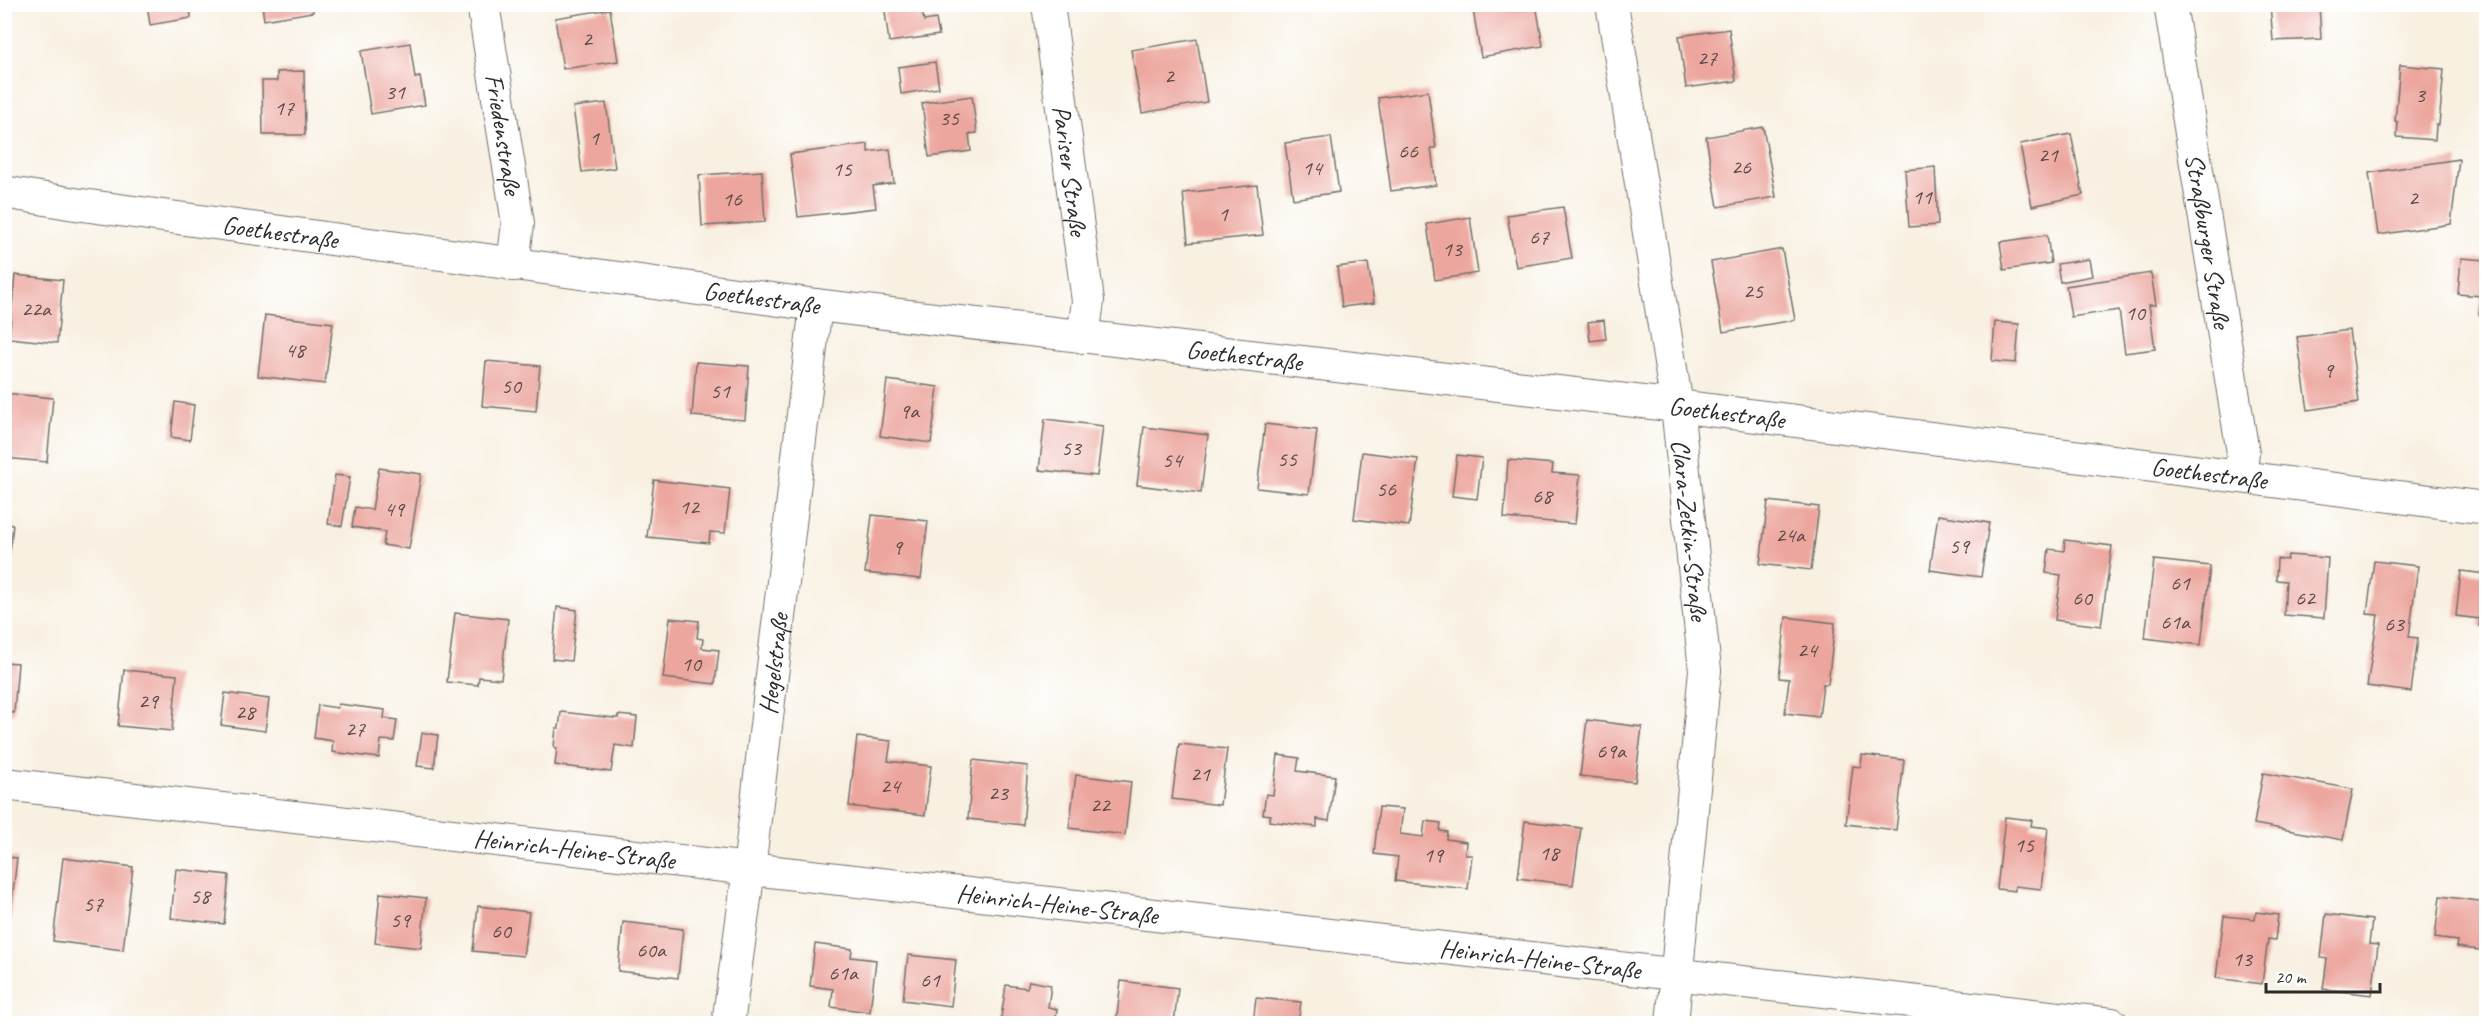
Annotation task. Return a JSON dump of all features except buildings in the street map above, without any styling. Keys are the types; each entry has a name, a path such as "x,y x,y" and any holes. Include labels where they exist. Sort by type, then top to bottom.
{"street":[{"name":"Friedenstraße","path":"483,4 518,223 513,265"},
{"name":"Pariser Straße","path":"1048,4 1088,301 1083,337"},
{"name":"Clara-Zetkin-Straße","path":"1612,4 1677,406 1706,670 1672,1023"},
{"name":"Straßburger Straße","path":"2170,4 2243,453 2240,476"},
{"name":"Goethestraße","path":"4,192 513,265 816,305 1677,406 2487,508"},
{"name":"Hegelstraße","path":"728,1023 749,869 816,305"},
{"name":"Heinrich-Heine-Straße","path":"4,784 1678,976 2112,1023"}]}
